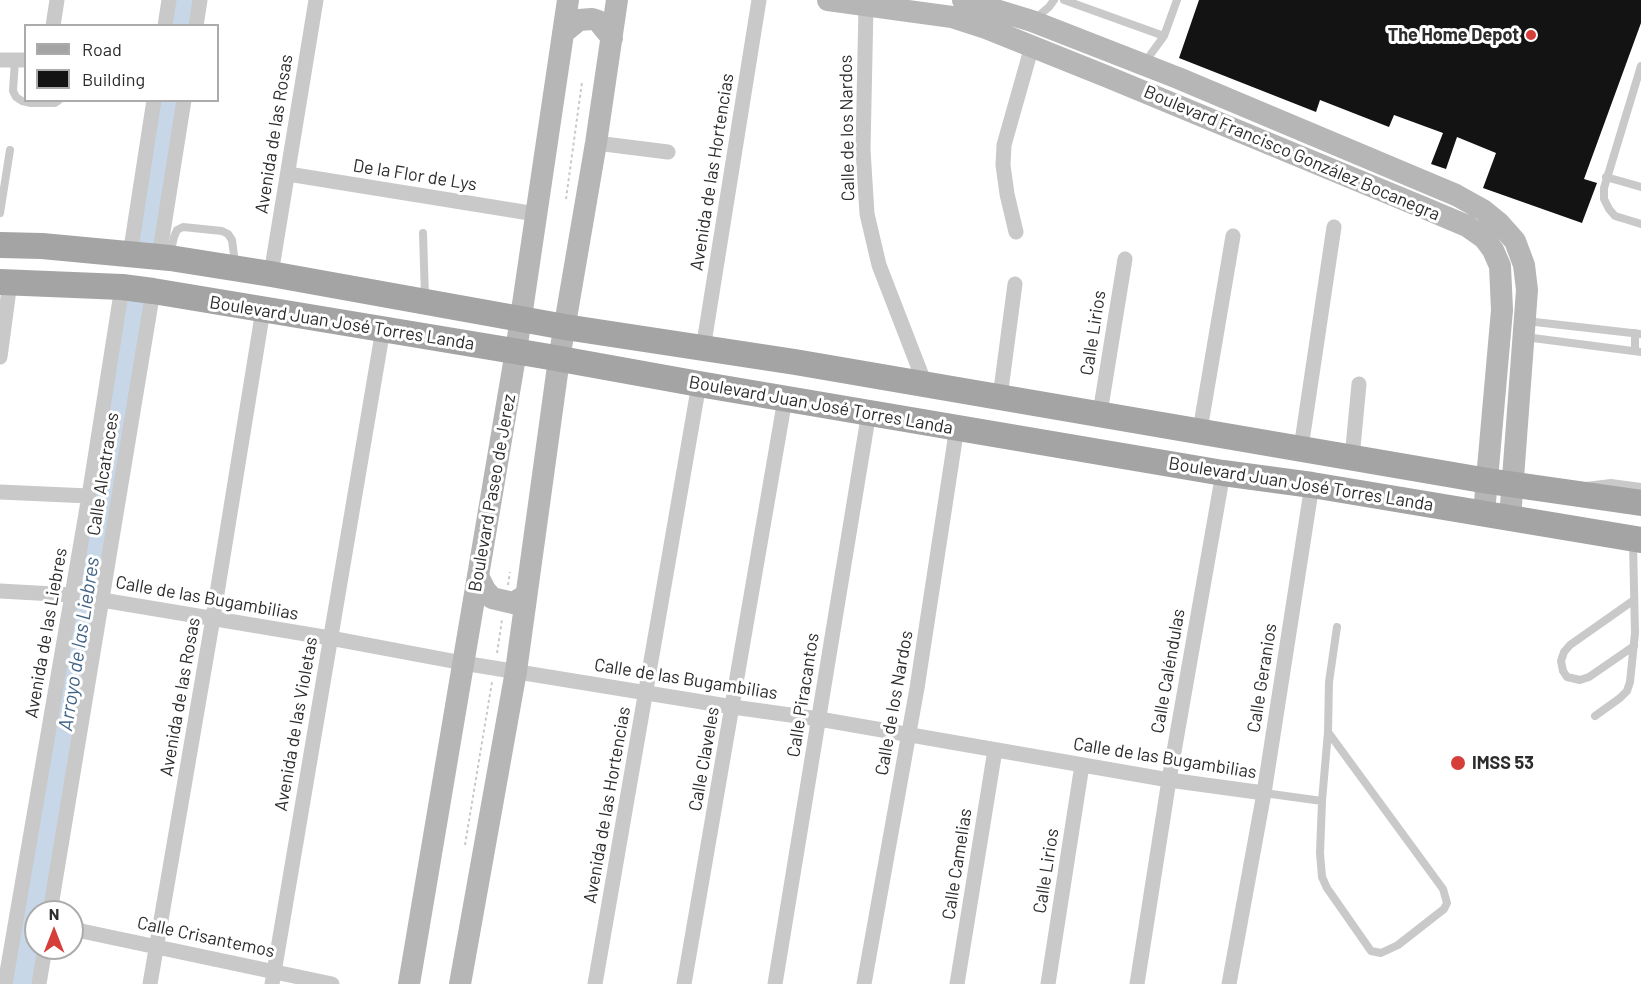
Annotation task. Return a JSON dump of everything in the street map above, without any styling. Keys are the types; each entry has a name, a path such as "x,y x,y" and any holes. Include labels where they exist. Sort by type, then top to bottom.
{"main road":[{"name":"Boulevard Paseo de Jerez","path":"409,984 516,351 568,0"},
{"path":"460,984 515,599 565,327 617,0"},
{"name":"Boulevard Francisco González Bocanegra","path":"828,0 866,6 958,6 1032,21 1143,64 1456,195 1499,222 1515,241 1524,264 1527,290 1510,518"},
{"name":"Boulevard Francisco González Bocanegra","path":"958,6 1032,46 1467,226 1484,238 1493,250 1500,266 1502,286 1502,310 1484,513"},
{"path":"563,33 579,20 592,19 598,21 612,38"},
{"path":"1108,77 1131,77 1143,64"},
{"name":"Boulevard Juan José Torres Landa","path":"0,244 164,258 235,268 565,327 795,362 1488,481 1641,503"},
{"name":"Boulevard Juan José Torres Landa","path":"5,282 153,291 1223,473 1312,485 1637,539"},
{"path":"478,576 492,598 515,599"}],"street":[{"path":"53,24 57,0"},
{"path":"165,24 169,0"},
{"path":"196,24 200,0"},
{"name":"Avenida de las Rosas","path":"271,274 316,0"},
{"name":"Avenida de las Hortencias","path":"703,349 759,0"},
{"name":"Calle de los Nardos","path":"866,6 863,150 867,214 883,275 925,384"},
{"path":"1016,232 1003,165 1004,145 1032,46"},
{"path":"130,255 154,102"},
{"path":"164,258 184,102"},
{"path":"596,142 668,152"},
{"name":"De la Flor de Lys","path":"288,174 536,214"},
{"path":"1301,448 1334,227"},
{"path":"1200,430 1233,236"},
{"name":"Calle Lirios","path":"1100,413 1125,259"},
{"path":"0,357 5,282"},
{"path":"1000,397 1016,284"},
{"name":"Avenida de las Liebres","path":"5,984 89,496 122,288"},
{"name":"Calle Alcatraces","path":"52,900 153,291"},
{"name":"Avenida de las Rosas","path":"150,984 263,310"},
{"name":"Avenida de las Violetas","path":"273,978 383,329"},
{"name":"Avenida de las Hortencias","path":"595,984 699,384"},
{"path":"1352,458 1359,384"},
{"name":"Calle Claveles","path":"684,984 785,399"},
{"name":"Calle Piracantos","path":"775,984 869,412"},
{"name":"Calle de los Nardos","path":"864,984 924,646 957,427"},
{"name":"Calle Caléndulas","path":"1137,984 1169,780 1223,473"},
{"name":"Calle Geranios","path":"1229,984 1264,793 1312,485"},
{"path":"0,492 89,496"},
{"path":"0,591 72,595"},
{"name":"Calle de las Bugambilias","path":"102,600 505,670 819,719 1169,780 1264,793"},
{"name":"Calle Camelias","path":"957,984 995,750"},
{"name":"Calle Lirios","path":"1048,984 1082,765"},
{"path":"0,921 16,922"},
{"name":"Calle Crisantemos","path":"84,931 156,946 273,978 332,984"},
{"path":"39,984 43,960"}],"lane":[{"path":"1032,21 1054,0"},
{"path":"1064,0 1164,36"},
{"path":"1143,64 1164,36 1177,0"},
{"path":"13,60 13,91 16,97 24,101"},
{"path":"1641,66 1606,177 1604,199 1615,216 1641,224"},
{"path":"26,102 57,102"},
{"path":"0,213 10,150"},
{"path":"1606,177 1641,187"},
{"path":"164,258 177,230 190,227 222,231 232,240 235,268"},
{"path":"423,233 425,301"},
{"path":"1559,341 1561,325"},
{"path":"1561,325 1638,334 1638,351 1559,341 1524,329 1561,325"},
{"path":"1566,493 1598,483 1641,487"},
{"path":"1594,716 1627,691 1633,664 1637,539"},
{"path":"1634,600 1570,645 1561,661 1563,671 1567,677 1580,680 1634,646"},
{"path":"1328,732 1443,889 1446,897 1447,903 1438,915 1388,951 1376,953 1368,949 1327,888 1320,867 1329,682 1337,627"},
{"path":"1264,793 1322,801"}],"path":[{"path":"565,208 582,82"},
{"path":"463,855 505,670 515,599 510,567"}],"building":[{"path":"1199,0 1641,0 1641,23 1584,179 1597,183 1582,223 1483,188 1496,153 1457,137 1446,169 1431,164 1443,133 1394,115 1389,127 1320,100 1316,112 1179,58"}],"waterway":[{"name":"Arroyo de las Liebres","path":"181,24 185,0"},
{"name":"Arroyo de las Liebres","path":"145,242 168,102"},
{"name":"Arroyo de las Liebres","path":"23,984 135,304"}],"place":[{"name":"The Home Depot","path":"1531,35"},
{"name":"IMSS 53","path":"1458,763"}]}
